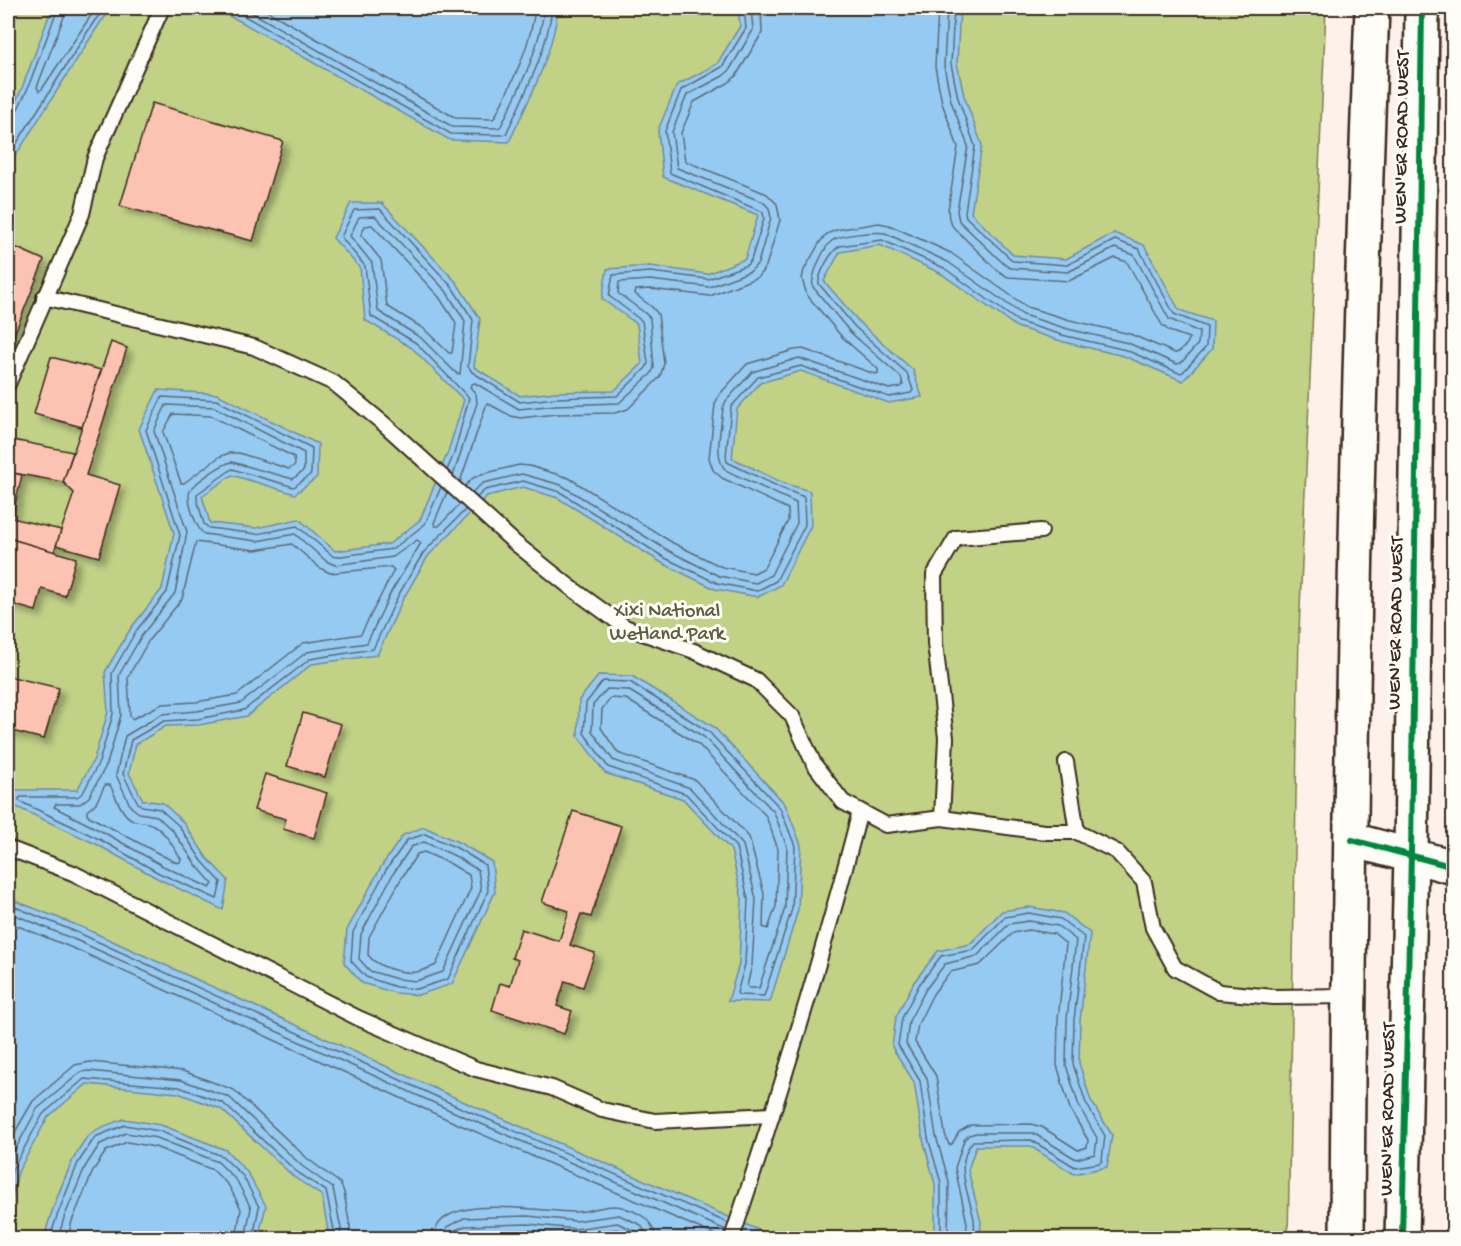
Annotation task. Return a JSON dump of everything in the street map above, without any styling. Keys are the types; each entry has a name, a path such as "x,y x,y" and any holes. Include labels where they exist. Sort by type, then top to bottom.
{"main road":[{"name":"WEN'ER ROAD WEST","path":"1347,1239 1348,996 1359,416 1372,8"},
{"name":"WEN'ER ROAD WEST","path":"1402,1239 1411,855 1422,8"},
{"path":"1352,840 1454,867"}],"lane":[{"path":"8,384 82,214 95,159 161,9"},
{"path":"44,297 254,347 333,383 384,424 515,543 625,627 694,651 756,680 792,716 814,764 843,802 886,825 942,818 1044,832 1077,832 1117,852 1144,882 1153,928 1175,968 1220,992 1274,997 1348,996"},
{"path":"942,818 946,738 935,643 934,575 956,538 1041,531"},
{"path":"1066,762 1077,832"},
{"path":"732,1239 840,887 860,811"},
{"path":"8,848 73,873 358,1018 476,1069 552,1088 602,1110 655,1121 772,1114"}],"green space":[{"name":"Xixi National Wetland Park","path":"8,8 1326,8 1299,631 1288,1238 8,1238"}],"water":[{"path":"52,8 113,8 100,23 12,161 8,172 8,118 22,88"},
{"path":"208,8 558,8 546,60 509,142 450,140 238,20"},
{"path":"738,8 960,8 957,63 964,96 982,145 971,213 1013,255 1066,259 1114,233 1144,245 1179,310 1213,321 1212,349 1183,381 1124,356 1064,342 1017,327 940,273 880,245 840,252 824,281 859,322 913,370 922,397 889,403 801,371 760,383 737,409 732,458 783,483 810,491 811,525 781,585 758,597 715,589 662,563 558,498 523,487 487,496 428,556 403,599 377,655 312,664 247,716 199,725 166,726 136,744 129,773 143,800 163,803 183,822 207,858 228,880 223,910 157,878 96,844 8,803 8,790 77,790 94,759 108,712 105,672 131,628 162,589 174,533 139,429 158,390 217,394 318,444 317,477 295,494 232,475 202,496 210,523 256,528 299,519 335,551 389,544 420,520 448,452 464,400 412,348 365,320 360,268 333,238 351,203 382,203 457,283 480,319 474,367 520,396 555,392 614,391 642,364 637,324 602,299 607,269 650,266 707,274 745,259 758,215 663,177 658,130 677,85 717,64 740,26"},
{"path":"599,675 632,676 714,727 785,804 801,845 798,910 770,1002 728,1001 739,964 742,899 731,850 683,799 605,773 578,736 579,700"},
{"path":"424,827 460,843 492,862 495,892 452,984 418,995 395,993 362,983 344,963 347,930 381,867 403,835"},
{"path":"8,898 84,928 460,1100 777,1238 638,1238 617,1229 575,1235 528,1230 465,1232 451,1238 325,1238 328,1231 322,1196 294,1177 221,1109 178,1093 87,1084 48,1117 18,1172 8,1213"},
{"path":"1029,907 1064,913 1090,933 1080,1021 1079,1063 1091,1101 1112,1135 1107,1167 1074,1174 1030,1146 976,1146 968,1170 981,1222 980,1238 935,1238 935,1184 923,1139 914,1082 892,1047 896,1017 914,982 938,951 970,944 1002,911"},
{"path":"124,1119 161,1125 226,1150 247,1172 266,1206 258,1238 44,1238 64,1181 78,1150 93,1132"}],"building":[{"path":"152,103 283,141 253,241 120,206"},
{"path":"8,244 44,260 8,350"},
{"path":"111,342 127,348 86,475 120,485 99,557 56,545 74,493 63,482"},
{"path":"51,357 101,370 82,427 34,414"},
{"path":"8,439 73,452 63,482 8,472"},
{"path":"8,472 22,475 12,518 61,530 54,552 8,538"},
{"path":"8,538 76,558 65,596 42,589 36,611 8,603"},
{"path":"8,676 59,688 44,739 8,730"},
{"path":"303,713 341,724 325,777 287,766"},
{"path":"265,774 327,793 314,838 283,829 286,819 254,810"},
{"path":"573,811 621,826 591,917 581,914 570,945 595,953 583,987 565,981 557,1006 572,1011 564,1034 492,1010 500,983 510,986 518,960 512,958 521,929 559,941 569,911 542,902"}],"cycle path":[{"path":"1402,1238 1411,855 1422,8"},
{"path":"1352,840 1454,867"}]}
